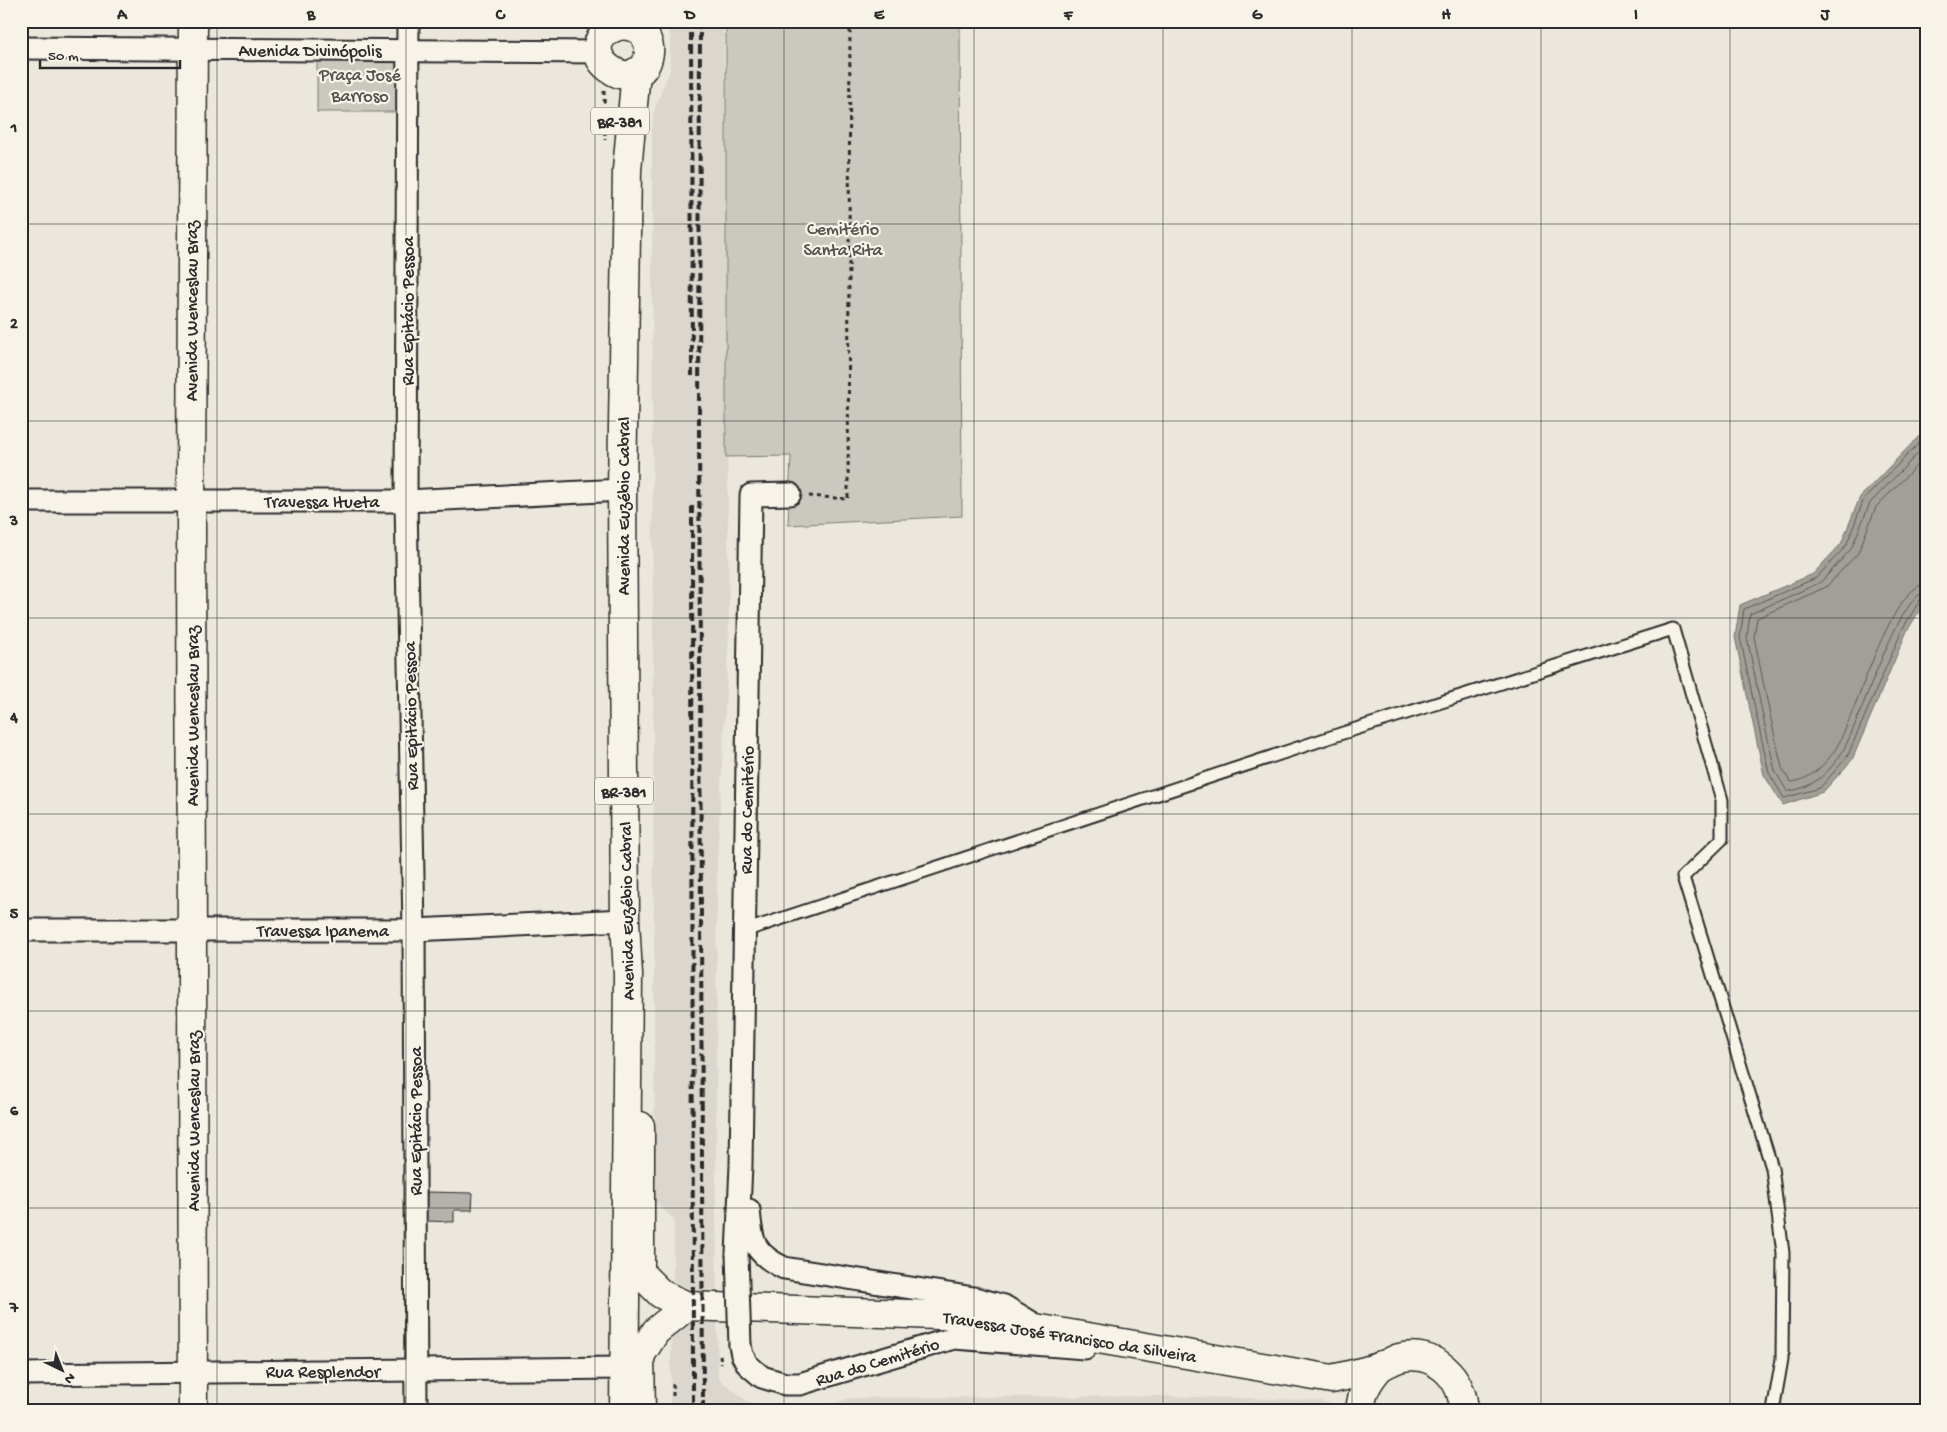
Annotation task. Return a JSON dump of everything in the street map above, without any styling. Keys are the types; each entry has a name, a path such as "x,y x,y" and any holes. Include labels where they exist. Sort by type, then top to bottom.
{"street":[{"name":"Avenida Wenceslau Braz","path":"193,21 191,502 193,1411"},
{"name":"Rua Epitácio Pessoa","path":"408,21 406,501 414,930 416,1411"},
{"path":"625,25 640,26 649,44 650,52 647,60 613,50 625,25"},
{"name":"Avenida Divinópolis","path":"21,48 613,50"},
{"name":"Avenida Euzébio Cabral","path":"613,50 627,170 622,490 625,920 628,975 624,1411"},
{"name":"Travessa Itueta","path":"21,502 406,501 622,490"},
{"name":"Rua do Cemitério","path":"790,494 751,494 741,1165 737,1254 740,1345 748,1365 762,1377 785,1384 800,1384 954,1338 1092,1348 1153,1348"},
{"name":"Travessa Ipanema","path":"21,930 414,930 625,920"},
{"name":"Travessa José Francisco da Silveira","path":"628,975 640,1049 640,1274 661,1294 687,1306 966,1316 1040,1327 1332,1379 1382,1366 1398,1358 1416,1356 1433,1360 1447,1369 1458,1383 1464,1398 1464,1411"},
{"name":"Rua do Cemitério","path":"741,1165 748,1196 751,1233 756,1246 765,1259 784,1268 974,1298 1004,1306 1040,1327"},
{"path":"641,1411 640,1356 656,1331 687,1306"},
{"path":"1360,1411 1362,1394 1370,1378 1382,1366"},
{"name":"Rua Resplendor","path":"21,1374 624,1368"},
{"path":"1332,1379 1347,1395 1356,1411"}],"lane":[{"path":"744,931 1334,736 1673,629 1722,800 1722,839 1683,877 1772,1168 1783,1253 1782,1359 1773,1411"}],"path":[{"path":"790,494 848,499 850,21"},
{"path":"673,1384 673,1399"}],"shaded area":[{"path":"665,21 724,21 729,634 717,864 716,1204 718,1378 748,1402 785,1411 670,1411 674,1220 655,1202 653,714 652,129 654,110 670,70 670,36"},
{"path":"1158,1396 1316,1400 1337,1405 1341,1411 795,1411 823,1407 850,1398"}],"green space":[{"name":"Cemitério Santa Rita","path":"726,21 960,21 962,516 788,525 791,456 726,457"},
{"name":"Praça José Barroso","path":"317,57 403,57 403,112 317,112"}],"water":[{"path":"1926,429 1926,600 1907,631 1852,760 1823,792 1783,805 1764,775 1735,637 1740,605 1813,574 1841,544 1860,497"}],"building":[{"path":"427,1192 473,1193 472,1210 454,1210 454,1222 426,1221"}],"railway":[{"path":"691,21 692,376"},
{"path":"700,21 699,425 703,1411"},
{"path":"692,506 693,1411"}]}
